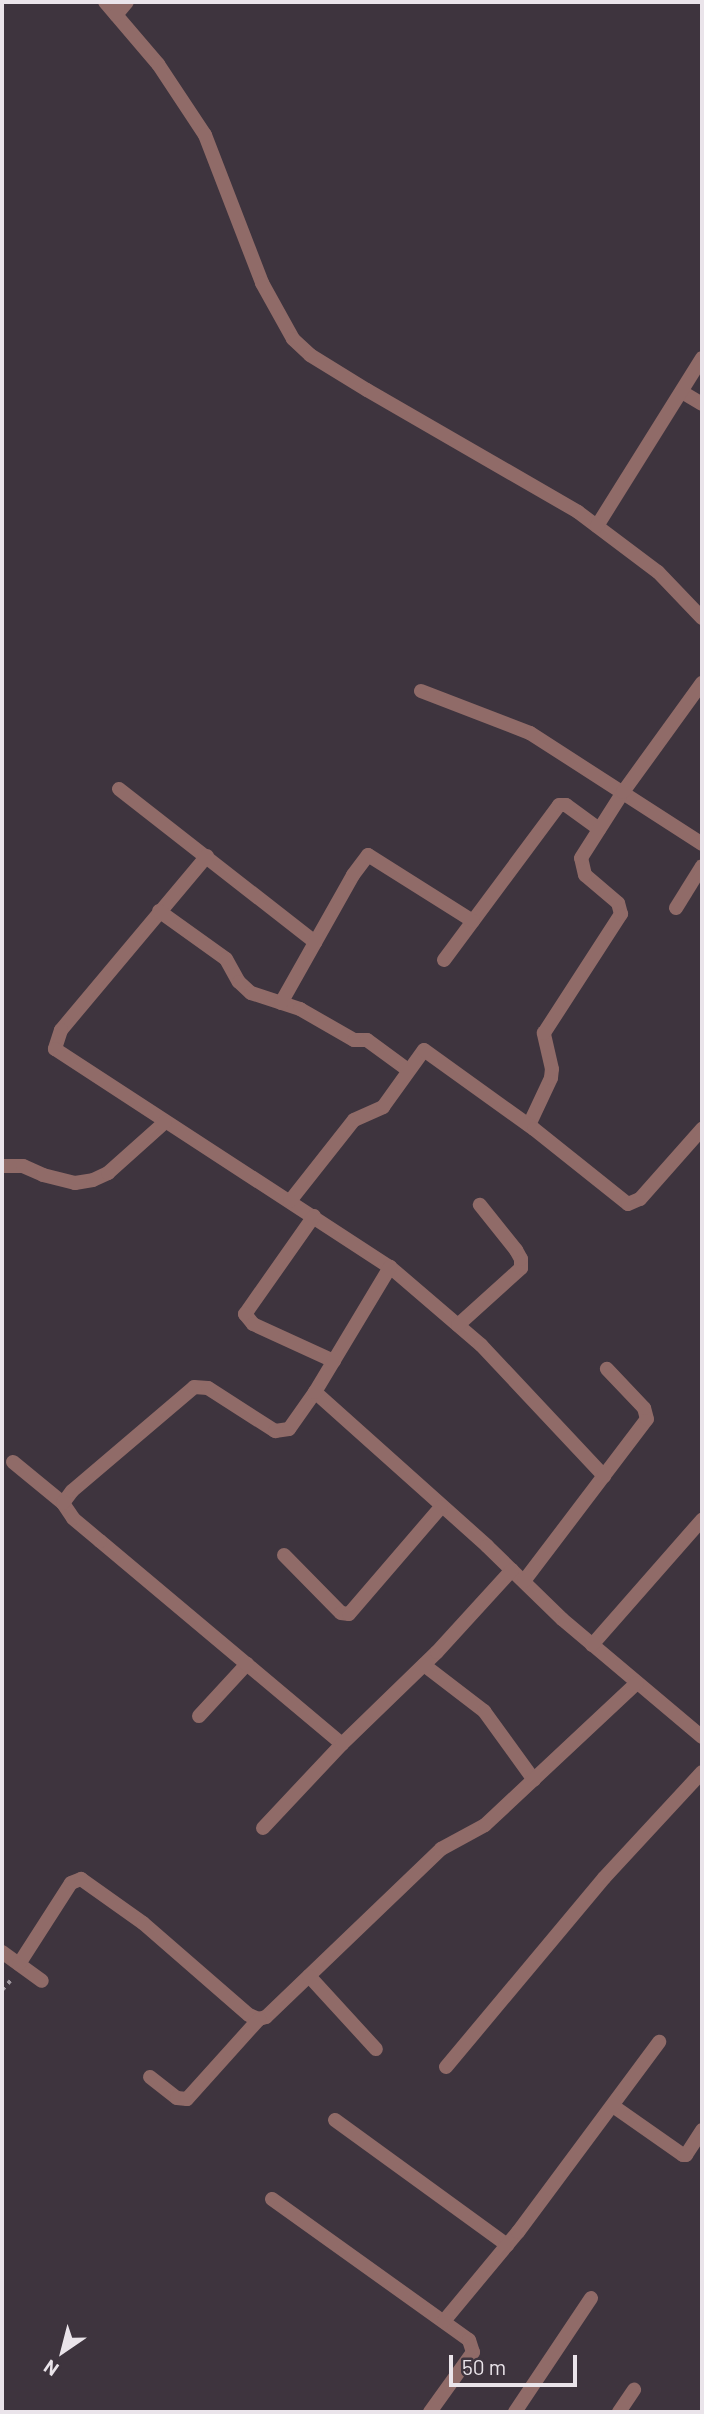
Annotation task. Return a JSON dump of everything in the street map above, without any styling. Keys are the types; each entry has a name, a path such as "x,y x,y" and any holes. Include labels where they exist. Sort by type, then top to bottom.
{"street":[{"path":"106,2 164,73 205,135 262,283 277,315 293,339 321,362 551,494 658,572 702,618"},
{"path":"116,15 127,2"},
{"path":"597,526 702,358"},
{"path":"682,391 702,404"},
{"path":"529,1125 551,1078 552,1069 544,1033 621,914 618,903 585,875 580,866 581,858 623,792 702,683"},
{"path":"421,691 530,733 702,844"},
{"path":"119,789 315,942"},
{"path":"444,960 559,805 566,805 599,829"},
{"path":"281,1003 368,855 472,921"},
{"path":"207,856 61,1030 55,1049 390,1267 458,1325 520,1385 604,1476"},
{"path":"676,908 702,866"},
{"path":"159,911 226,959 246,989 263,999 300,1009 349,1038 367,1040 408,1070"},
{"path":"290,1201 354,1121 383,1107 419,1052 430,1052 529,1125 628,1204 640,1199 702,1129"},
{"path":"2,1166 23,1166 43,1175 75,1183 93,1181 108,1173 165,1122"},
{"path":"458,1325 521,1268 521,1259 516,1250 480,1205"},
{"path":"314,1216 245,1314 253,1324 334,1361"},
{"path":"63,1503 72,1491 194,1387 208,1388 275,1431 289,1429 315,1392 390,1267"},
{"path":"524,1581 647,1419 644,1408 607,1369"},
{"path":"315,1392 592,1645 702,1737"},
{"path":"13,1462 63,1503 73,1518 342,1744"},
{"path":"284,1555 341,1612 349,1615 441,1507"},
{"path":"592,1645 702,1520"},
{"path":"263,1828 342,1744 424,1665 512,1570"},
{"path":"199,1716 247,1664"},
{"path":"424,1665 484,1711 534,1780"},
{"path":"150,2077 177,2098 187,2099 259,2019 266,2017 441,1849 485,1825 637,1683"},
{"path":"446,2067 604,1878 702,1772"},
{"path":"19,1964 71,1884 80,1879 143,1923 249,2015 259,2019"},
{"path":"2,1952 43,1981"},
{"path":"309,1976 376,2049"},
{"path":"444,2321 508,2245 659,2042"},
{"path":"613,2106 683,2155 687,2155 702,2130"},
{"path":"335,2120 508,2245"},
{"path":"272,2199 469,2340 473,2352 430,2412"},
{"path":"515,2412 590,2298"},
{"path":"619,2412 634,2390"}]}
